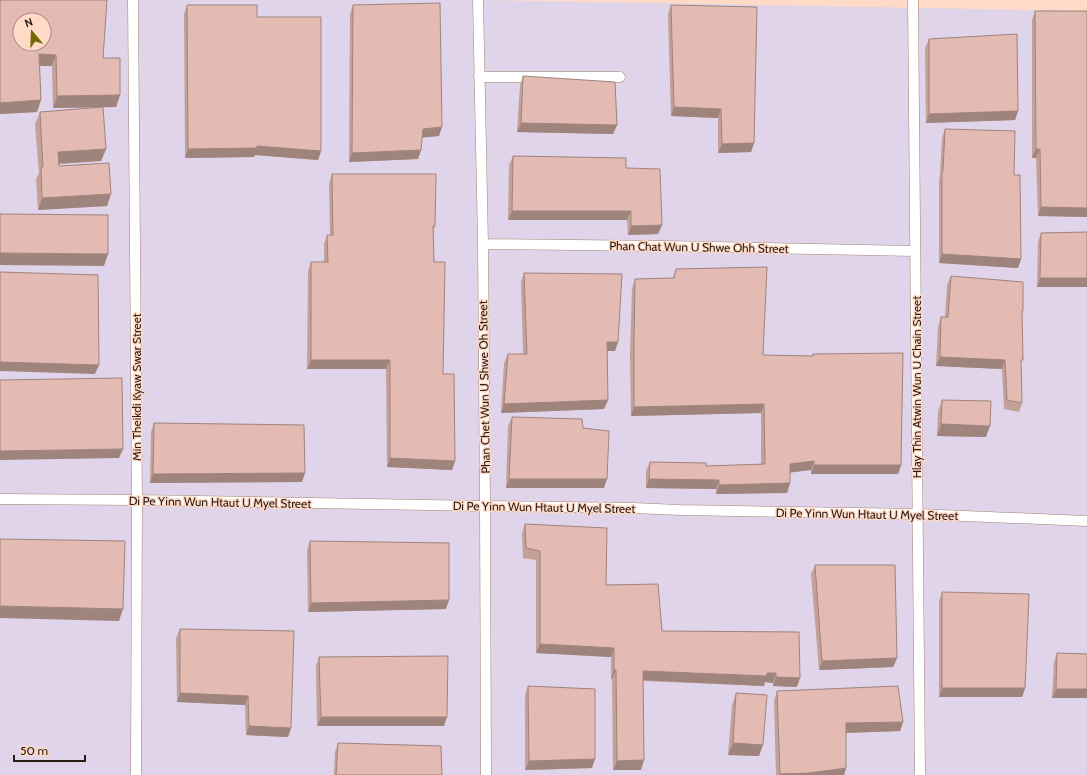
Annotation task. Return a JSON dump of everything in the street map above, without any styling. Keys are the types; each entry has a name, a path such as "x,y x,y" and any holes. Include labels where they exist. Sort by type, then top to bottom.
{"street":[{"name":"Min Theikdi Kyaw Swar Street","path":"133,0 137,500 136,775"},
{"name":"Phan Chet Wun U Shwe Oh Street","path":"478,0 483,244 486,775"},
{"name":"Hlay Thin Atwin Wun U Chain Street","path":"913,0 920,775"},
{"path":"479,77 620,77"},
{"name":"Phan Chat Wun U Shwe Ohh Street","path":"483,244 915,251"},
{"name":"Di Pe Yinn Wun Htaut U Myel Street","path":"0,499 633,508 917,514 1087,521"}],"shaded area":[{"path":"0,0 483,0 1087,11 1087,775 0,775"}],"building":[{"path":"0,0 107,0 103,58 120,58 120,95 57,96 56,55 39,54 41,100 0,103"},
{"path":"440,3 442,127 423,129 421,150 352,153 353,5"},
{"path":"187,5 257,5 257,17 321,17 321,151 257,146 257,148 188,149"},
{"path":"671,5 757,7 754,143 722,144 721,109 674,107"},
{"path":"1035,11 1087,11 1087,208 1041,207 1040,149 1036,149"},
{"path":"1017,34 1018,111 929,114 929,39"},
{"path":"523,76 615,82 617,125 521,123"},
{"path":"103,107 106,149 58,152 59,166 109,163 111,194 42,198 41,167 43,167 40,112"},
{"path":"945,129 1015,131 1014,175 1020,175 1021,259 942,254 942,171"},
{"path":"513,156 626,158 626,168 660,169 662,225 631,226 631,211 512,211"},
{"path":"332,174 436,174 435,226 433,226 434,262 445,262 443,374 454,374 455,461 390,458 390,360 311,360 311,262 328,262 327,235 333,235"},
{"path":"0,214 108,215 108,254 0,253"},
{"path":"1087,232 1087,278 1040,278 1041,233"},
{"path":"767,267 763,355 813,356 813,354 903,353 901,465 814,465 814,461 790,464 790,483 719,485 719,480 649,479 650,462 706,463 706,466 765,464 764,404 634,407 635,279 674,278 676,269"},
{"path":"0,272 98,275 99,365 0,362"},
{"path":"524,273 622,274 618,342 607,342 608,400 504,404 508,354 527,354"},
{"path":"951,276 1023,282 1023,360 1021,360 1022,403 1007,400 1005,360 940,357 941,317 948,317"},
{"path":"122,378 123,449 0,451 0,380"},
{"path":"942,400 991,401 990,426 941,424"},
{"path":"512,417 582,419 583,428 609,431 607,479 509,479"},
{"path":"154,423 304,425 305,473 153,474"},
{"path":"525,524 607,528 606,585 658,584 662,631 799,632 800,678 776,677 776,673 767,673 767,676 643,671 644,760 617,761 616,670 614,670 614,648 540,644 540,551 526,548"},
{"path":"0,539 125,541 123,609 0,606"},
{"path":"310,541 449,543 449,600 311,603"},
{"path":"815,565 895,565 897,658 822,661"},
{"path":"942,592 1029,594 1025,688 942,688"},
{"path":"180,629 294,631 291,728 249,726 248,696 180,693"},
{"path":"1057,653 1087,654 1087,689 1056,689"},
{"path":"448,656 447,717 321,717 319,657"},
{"path":"528,686 595,689 595,759 529,761"},
{"path":"898,686 903,722 846,723 846,768 809,773 780,774 777,691"},
{"path":"736,693 767,695 763,745 733,743"},
{"path":"338,743 441,746 442,775 336,775"}]}
